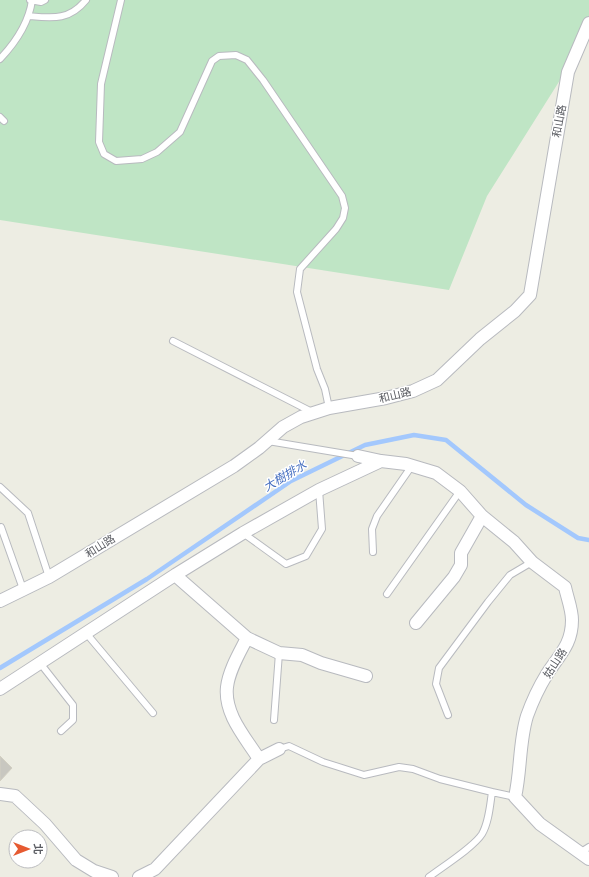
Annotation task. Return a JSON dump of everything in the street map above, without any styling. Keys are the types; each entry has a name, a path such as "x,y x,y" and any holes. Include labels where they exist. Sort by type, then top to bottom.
{"street":[{"name":"和山路","path":"0,601 49,577 234,466 283,427 313,413 329,408 386,398 412,391 437,380 480,339 515,311 530,295 568,72 589,23"},
{"name":"姑山路","path":"358,456 436,473 460,491 482,516 514,542 532,562 565,587 572,619 570,638 563,654 547,674 527,717 521,754 520,778 515,797"},
{"path":"0,689 175,575 243,533 319,490 380,461"},
{"path":"416,623 454,577 461,565 461,553 482,516"},
{"path":"175,575 247,638 279,653 302,655 321,663 366,676"},
{"path":"247,638 234,666 227,686 228,702 232,717 258,759"},
{"path":"139,877 155,869 258,759 279,749"},
{"path":"0,794 15,796 45,824 76,860 94,871 112,877"},
{"path":"515,797 540,824 586,853"}],"lane":[{"path":"0,59 14,43 28,16 31,1 41,2 45,0"},
{"path":"28,16 59,18 67,16 80,7 86,0"},
{"path":"121,0 101,84 99,142 104,154 116,161 142,159 157,152 180,132 212,61 219,56 236,55 247,60 263,80 342,196 345,208 343,218 336,229 300,269 297,292 317,370 325,388 329,408"},
{"path":"173,341 313,413"},
{"path":"267,441 358,456"},
{"path":"373,552 372,529 377,516 411,467"},
{"path":"0,488 28,513 49,577"},
{"path":"243,533 286,564 306,556 322,528 319,490"},
{"path":"387,594 460,491"},
{"path":"1,527 23,589"},
{"path":"448,715 436,684 439,668 510,575 532,562"},
{"path":"86,633 153,713"},
{"path":"274,720 279,653"},
{"path":"40,663 73,705 73,720 61,731"},
{"path":"279,749 289,746 323,762 364,775 399,767 413,769 440,779 515,797"},
{"path":"429,877 464,851 482,835 490,809 492,792"}],"green space":[{"path":"0,0 589,0 589,34 487,196 449,290 0,220"}],"building":[{"path":"0,756 12,768 0,781"}],"waterway":[{"name":"大樹排水","path":"0,668 147,579 291,481 365,445 414,435 446,440 526,505 578,538 589,540"}]}
